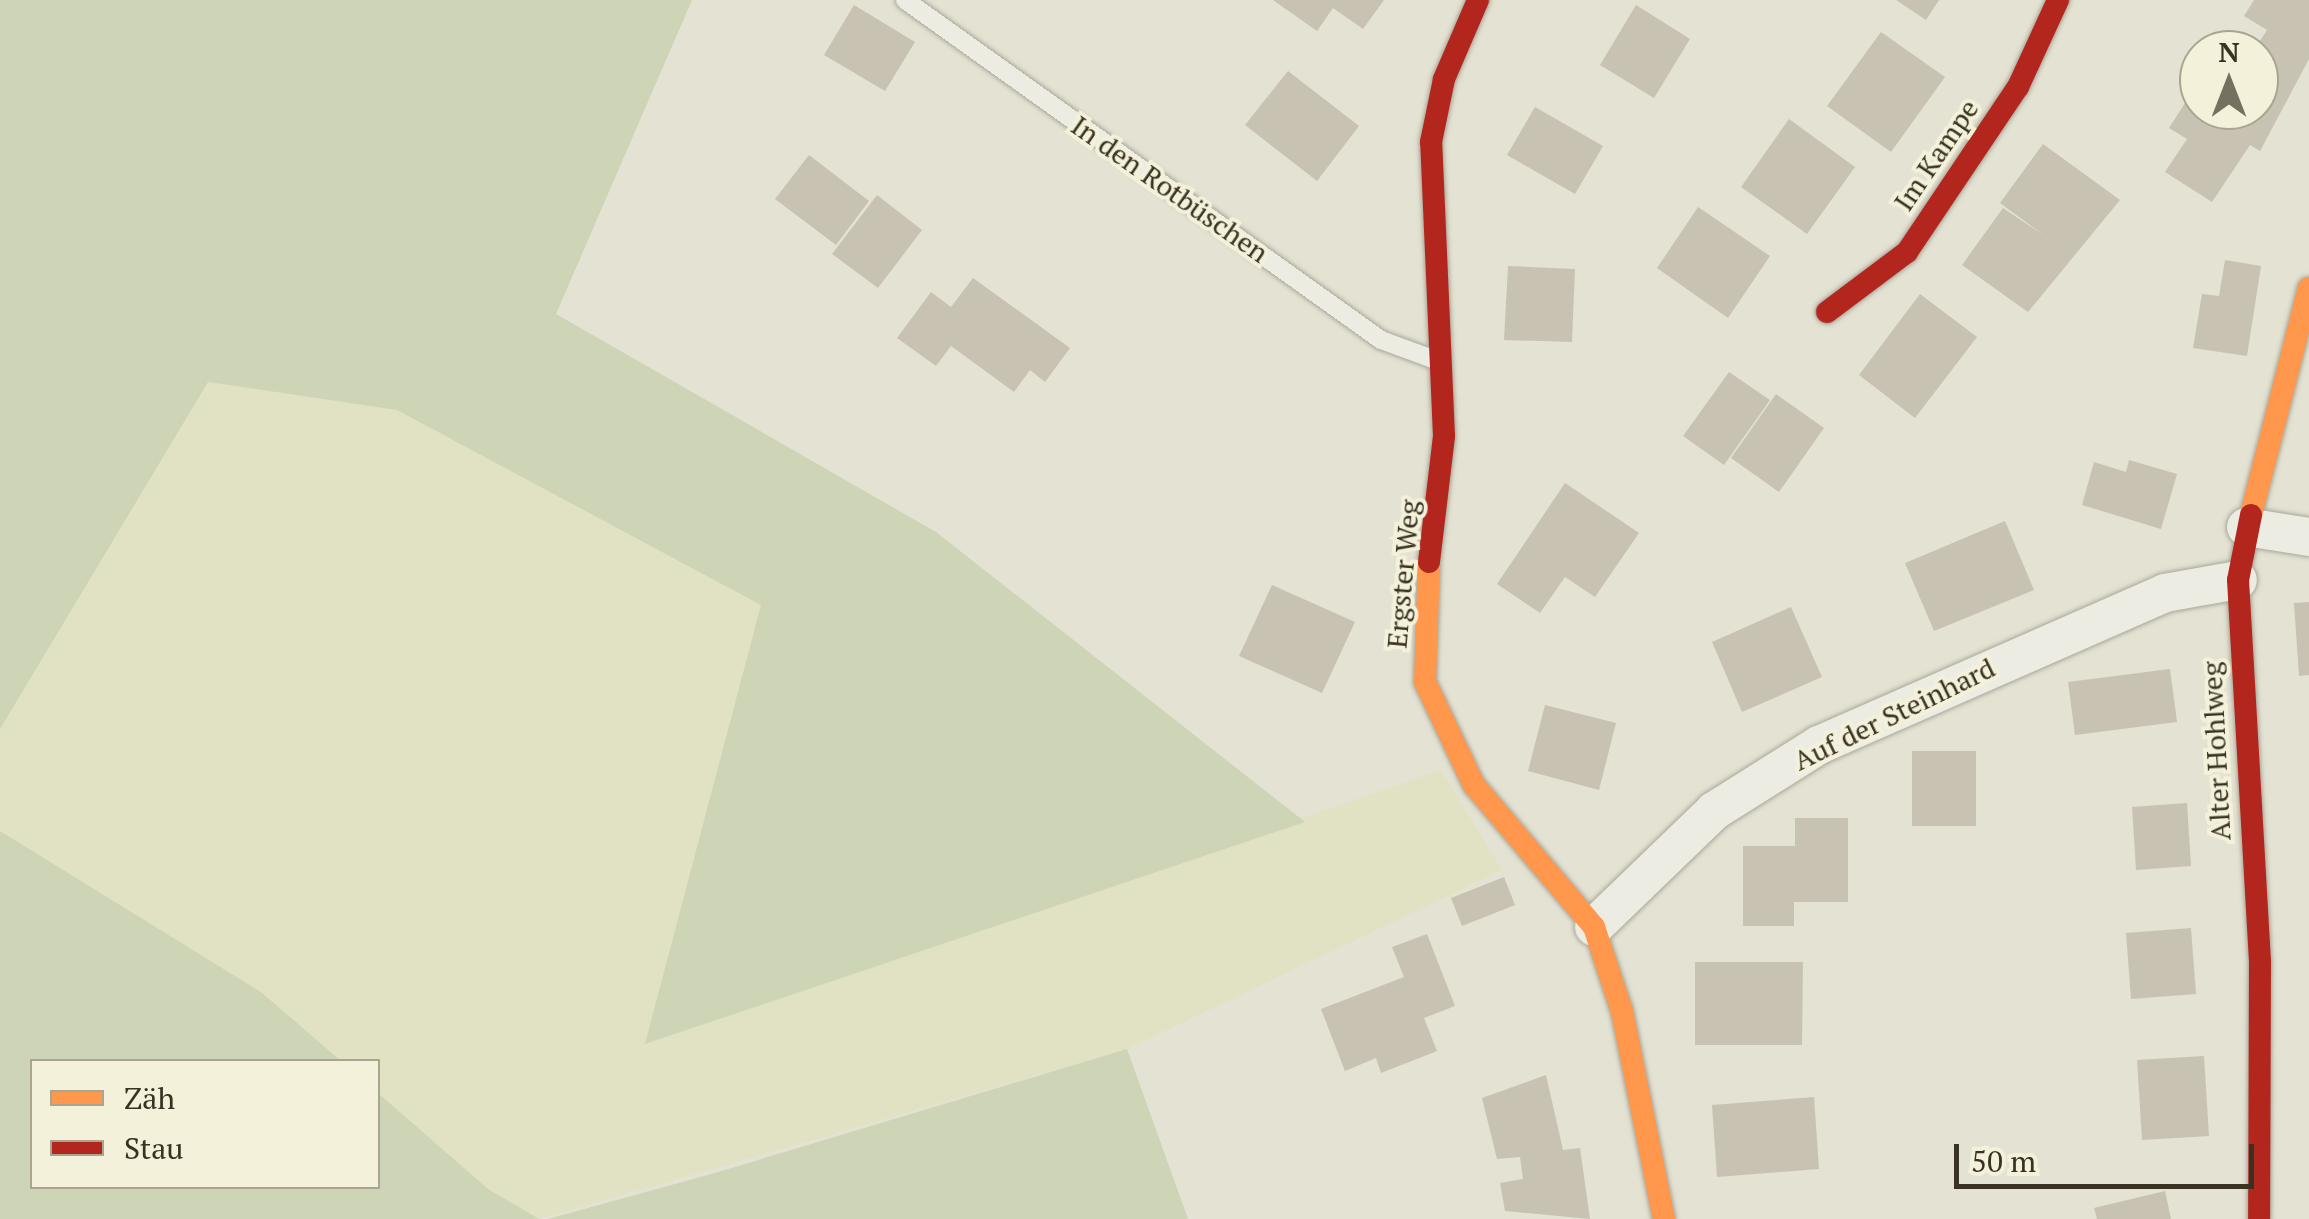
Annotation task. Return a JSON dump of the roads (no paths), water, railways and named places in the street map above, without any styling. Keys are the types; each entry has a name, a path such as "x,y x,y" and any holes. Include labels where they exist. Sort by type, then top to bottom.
{"street":[{"name":"Ergster Weg","path":"1478,0 1444,79 1431,142 1444,436 1423,619 1425,682 1474,785 1594,927 1622,1011 1664,1219"},
{"name":"Im Kampe","path":"1827,312 1907,252 2018,87 2058,0"},
{"name":"Alter Hohlweg","path":"2259,1219 2260,980 2238,580 2246,526 2309,288"},
{"path":"2246,526 2309,537"},
{"name":"Auf der Steinhard","path":"1594,927 1714,811 1820,745 2165,593 2238,580"}],"lane":[{"name":"In den Rotbüschen","path":"905,0 1382,340 1442,363"}]}
